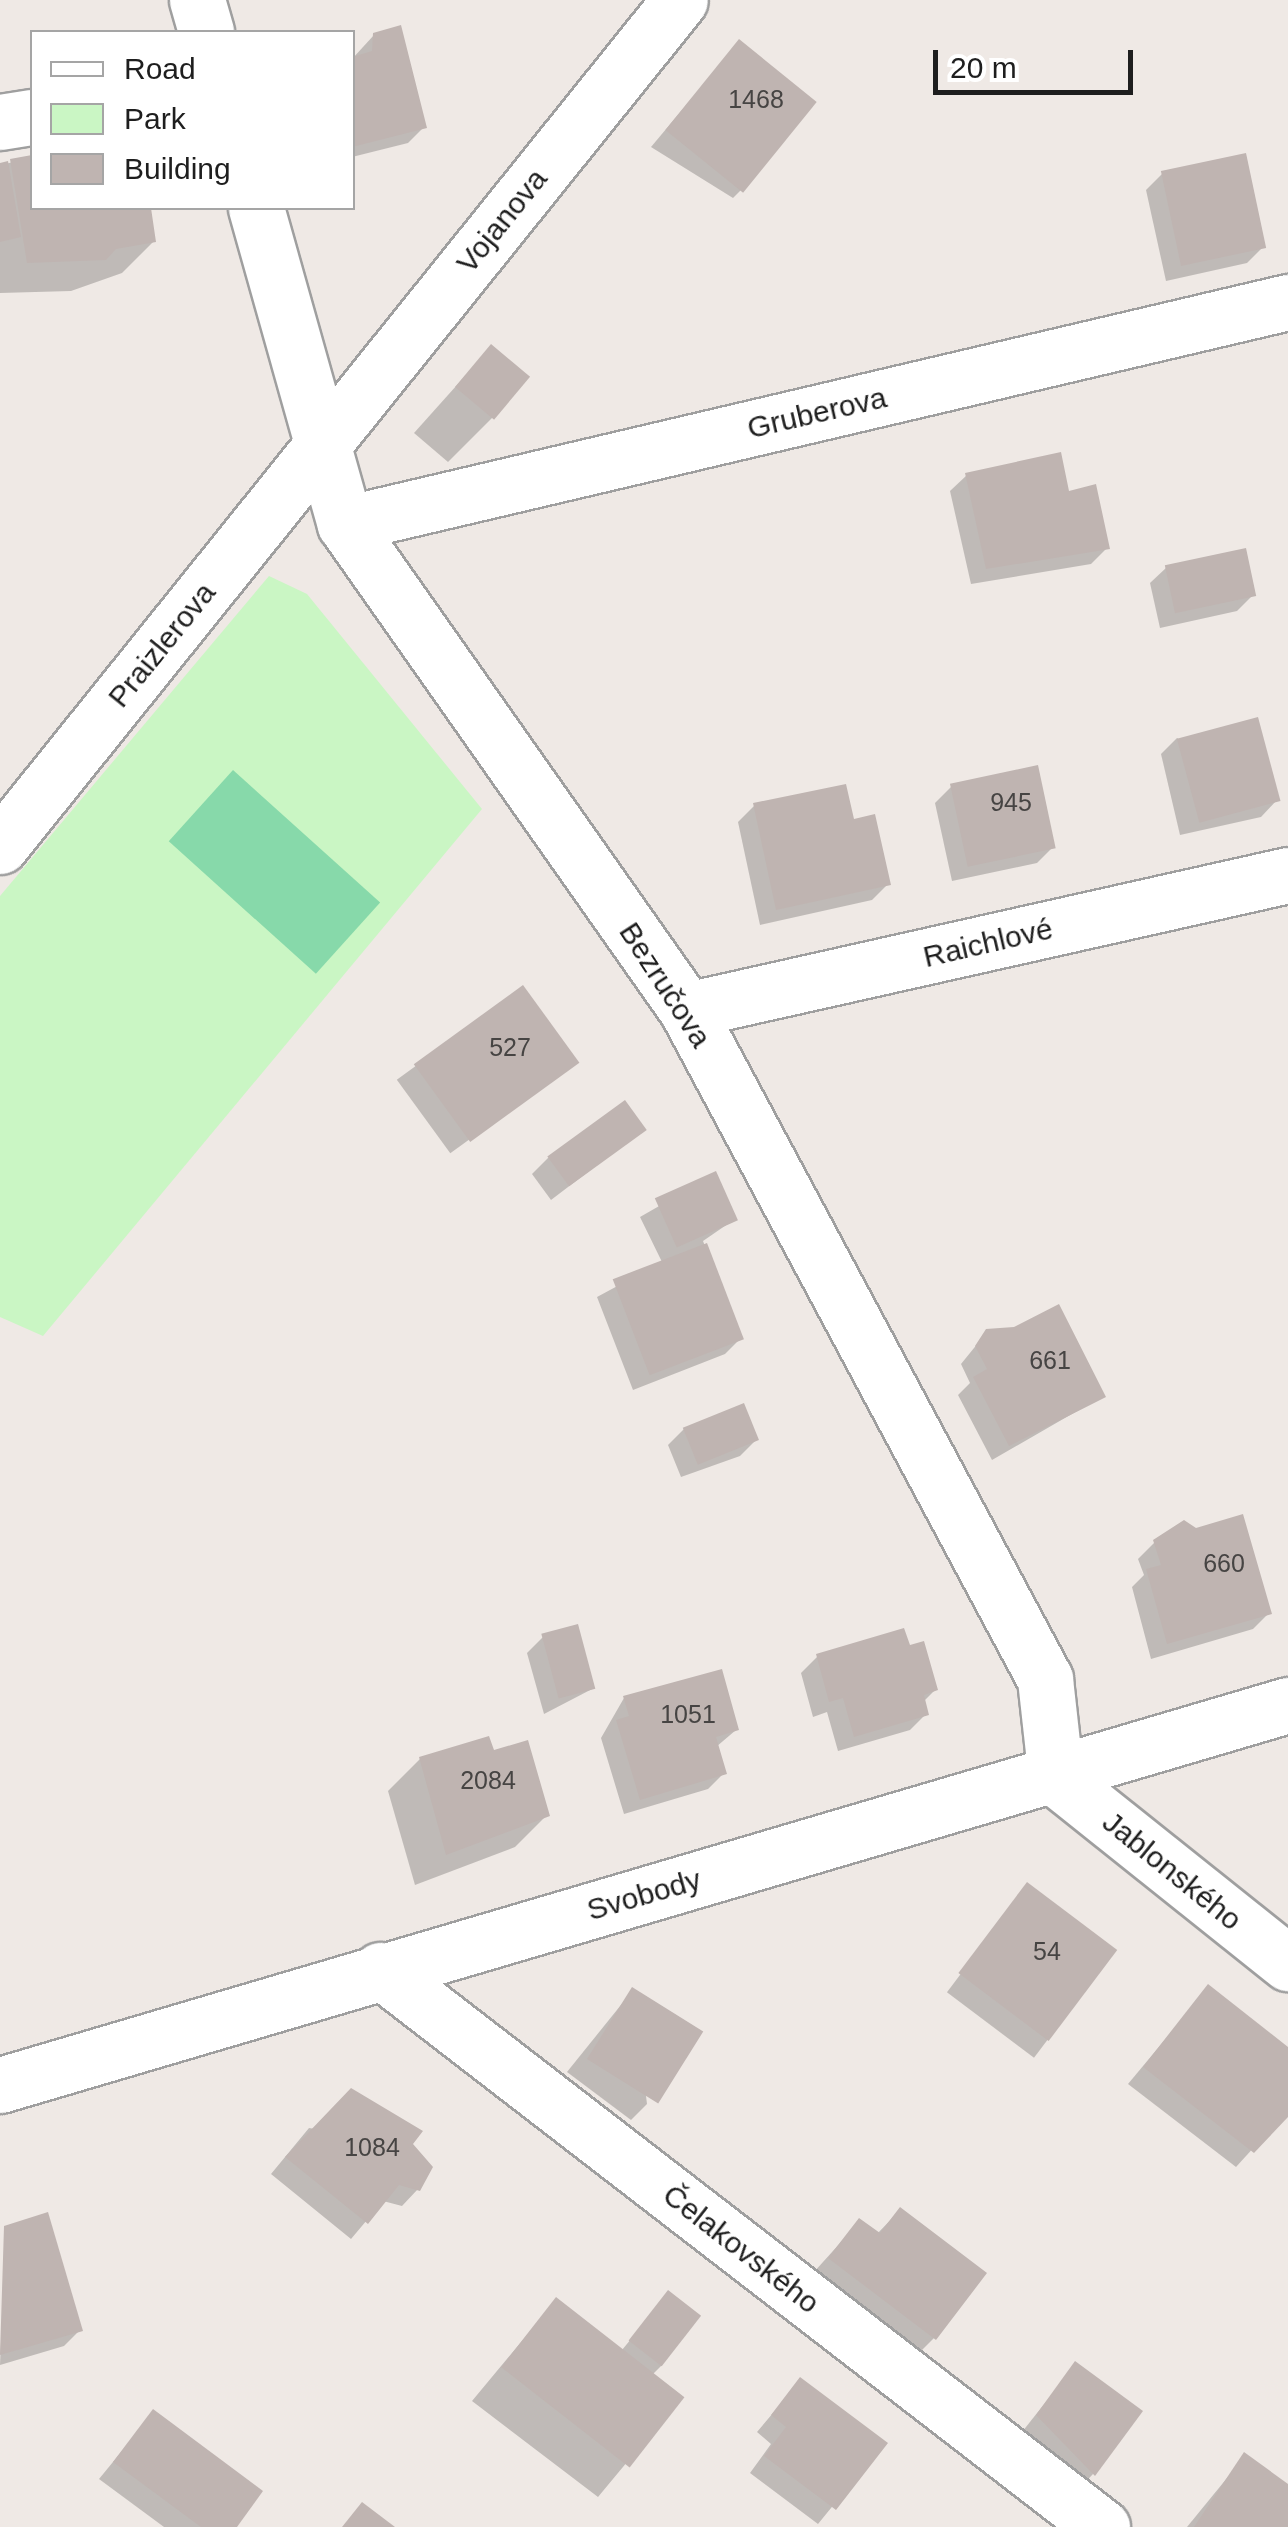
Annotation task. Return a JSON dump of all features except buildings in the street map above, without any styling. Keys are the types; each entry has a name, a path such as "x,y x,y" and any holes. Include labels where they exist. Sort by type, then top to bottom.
{"street":[{"path":"197,0 205,30"},
{"name":"Vojanova","path":"324,443 680,0"},
{"path":"0,122 30,117"},
{"name":"Bezručova","path":"257,210 345,524 687,1010 1045,1679 1056,1778"},
{"name":"Gruberova","path":"345,524 1288,302"},
{"name":"Praizlerova","path":"0,846 324,443"},
{"name":"Raichlové","path":"687,1010 1288,875"},
{"name":"Svobody","path":"0,2084 380,1970 1056,1778 1288,1705"},
{"name":"Jablonského","path":"1056,1778 1288,1963"},
{"name":"Čelakovského","path":"380,1970 1102,2527"}],"green space":[{"path":"269,576 307,594 482,809 43,1336 0,1317 0,896"},
{"path":"233,770 380,902 316,974 169,841"}]}
